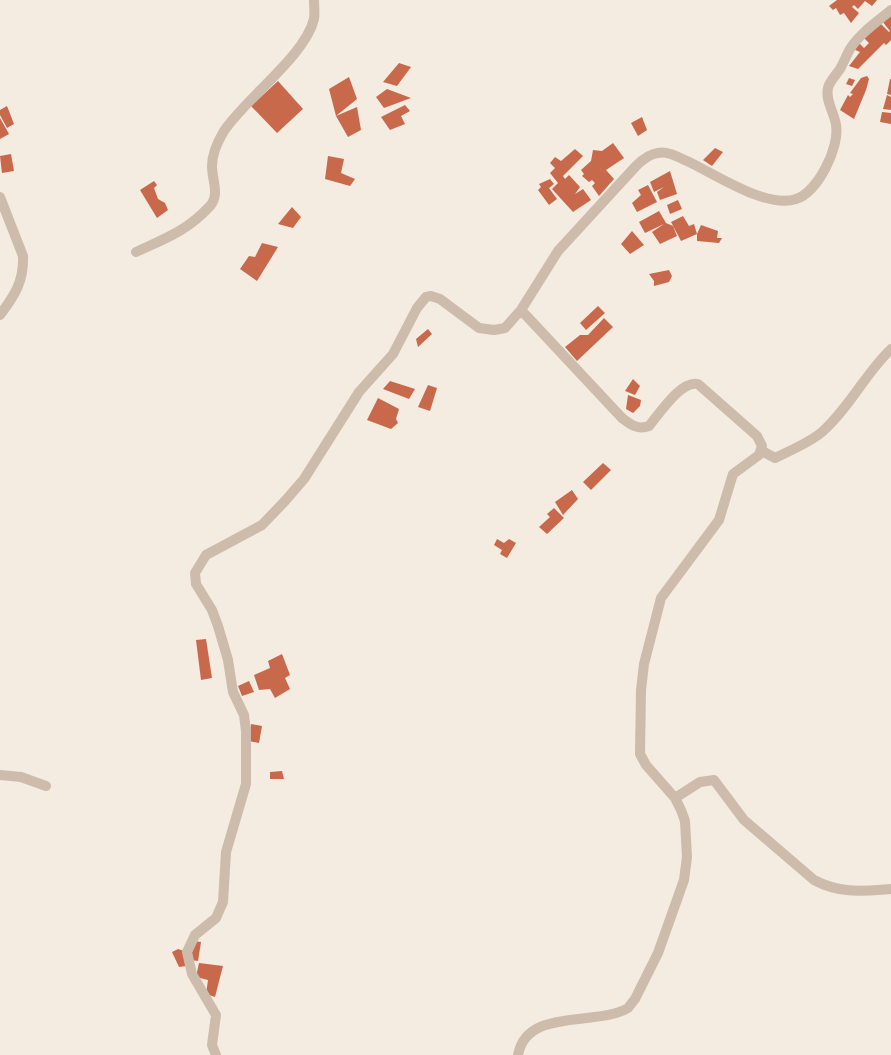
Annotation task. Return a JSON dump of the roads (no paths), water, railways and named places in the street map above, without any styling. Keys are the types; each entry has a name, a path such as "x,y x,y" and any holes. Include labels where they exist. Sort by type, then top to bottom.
{"street":[{"path":"136,252 186,229 211,204 215,192 212,166 217,144 225,130 250,100 300,48 314,18 314,0"},
{"path":"216,1055 212,1045 216,1015 192,974 186,952 195,935 216,918 222,902 226,852 246,784 246,731 244,715 233,692 228,660 218,626 212,610 196,584 195,573 198,566 206,555 262,525 285,502 304,479 359,392 393,354 410,318 426,297 431,296 440,299 479,328 494,330 505,328 521,310 558,251 636,166 654,153 660,152 677,157 714,173 746,191 769,199 797,199 810,188 828,166 836,143 836,126 828,97 828,88 848,56 849,50 860,37 891,10"},
{"path":"0,197 23,256 23,265 22,280 0,315"},
{"path":"521,310 622,418 630,424 642,428 649,426 683,387 692,383 698,384 757,436 762,450 775,458 820,433 830,424 868,372 891,349"},
{"path":"518,1055 522,1040 534,1029 624,1010 635,999 658,952 684,880 686,830 685,821 675,798 642,760 639,747 642,678 657,610 669,586 719,520 733,474 762,450"},
{"path":"0,775 21,777 46,786"},
{"path":"675,798 700,782 714,780 744,820 814,880 825,886 851,892 891,889"}]}
